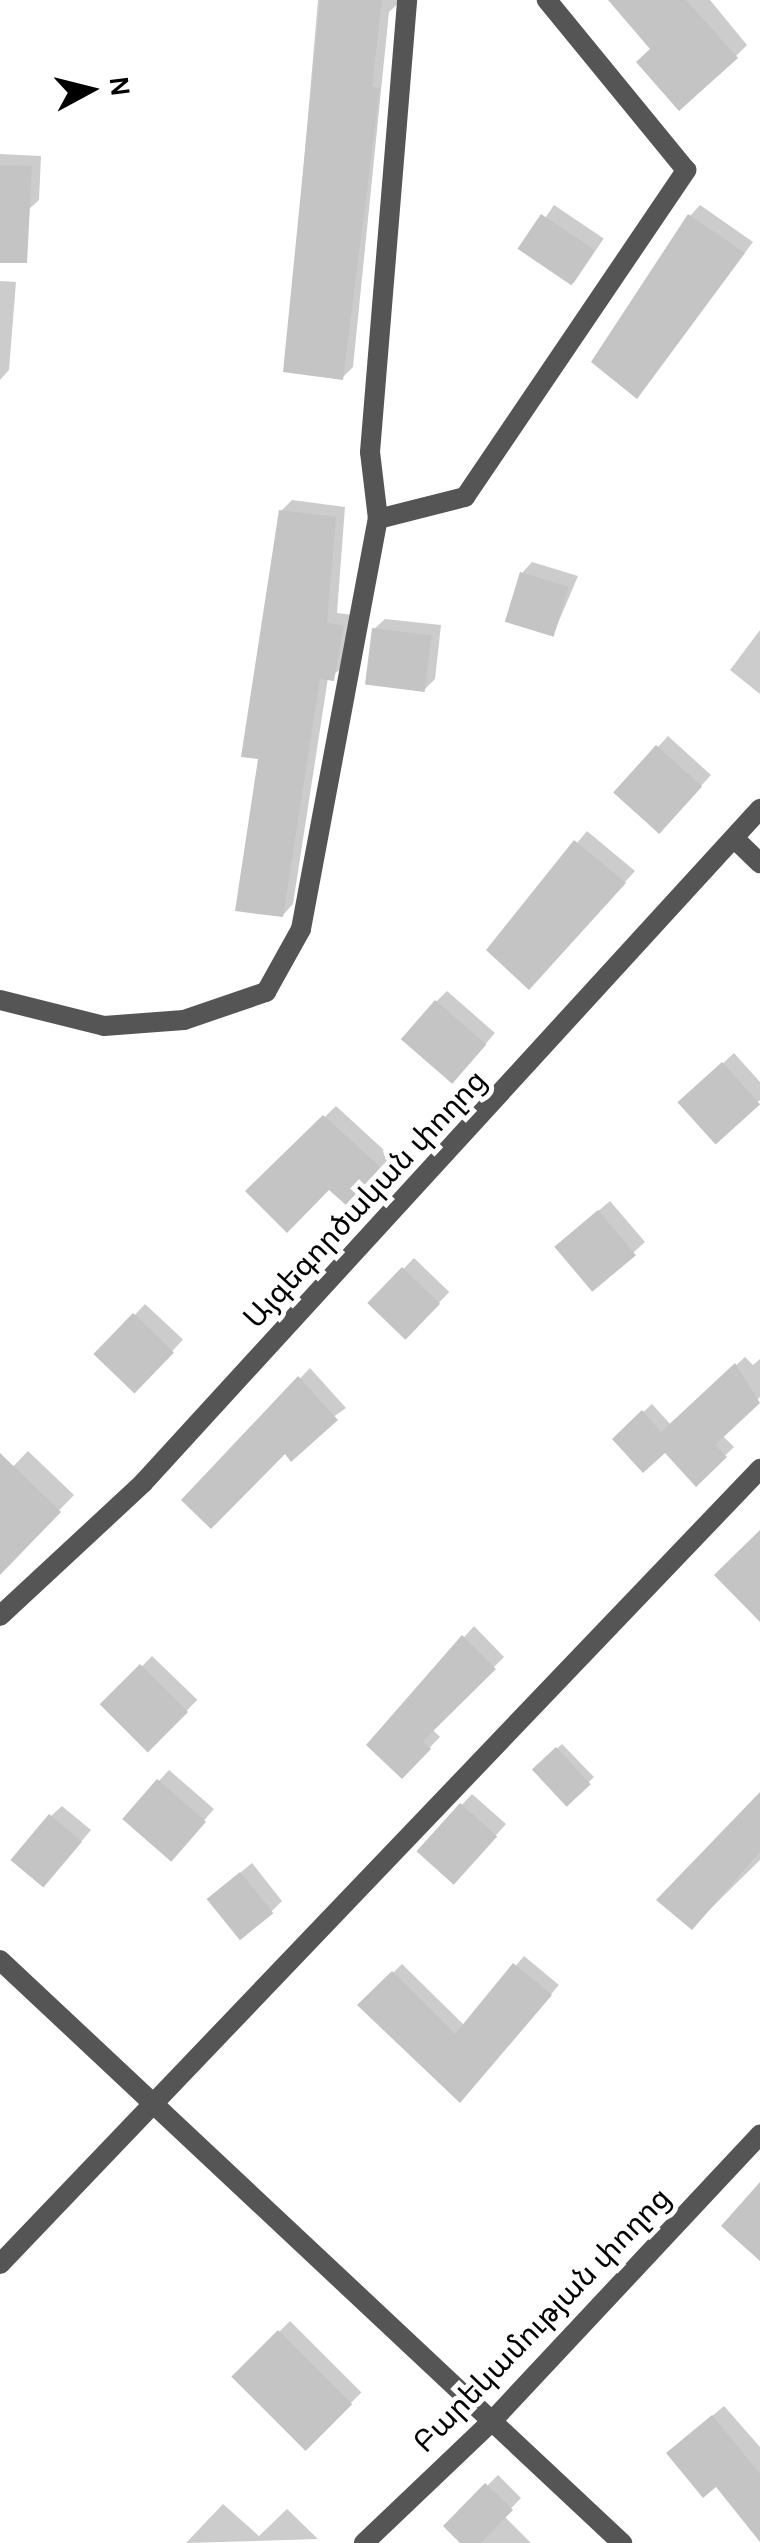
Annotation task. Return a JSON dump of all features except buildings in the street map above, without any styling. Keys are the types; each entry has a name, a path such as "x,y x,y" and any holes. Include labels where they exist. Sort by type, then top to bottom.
{"street":[{"path":"0,1000 104,1026 184,1020 266,992 305,911 378,519 370,452 407,0"},
{"path":"378,519 465,496 686,170 547,0"},
{"name":"Այգեգործական փողոց","path":"0,1616 143,1483 738,841 760,809"},
{"path":"738,841 760,863"},
{"path":"0,2264 162,2105 760,1469"},
{"path":"0,1960 162,2105 622,2543"},
{"name":"Բարեկամության փողոց","path":"364,2543 493,2420 760,2135"}]}
